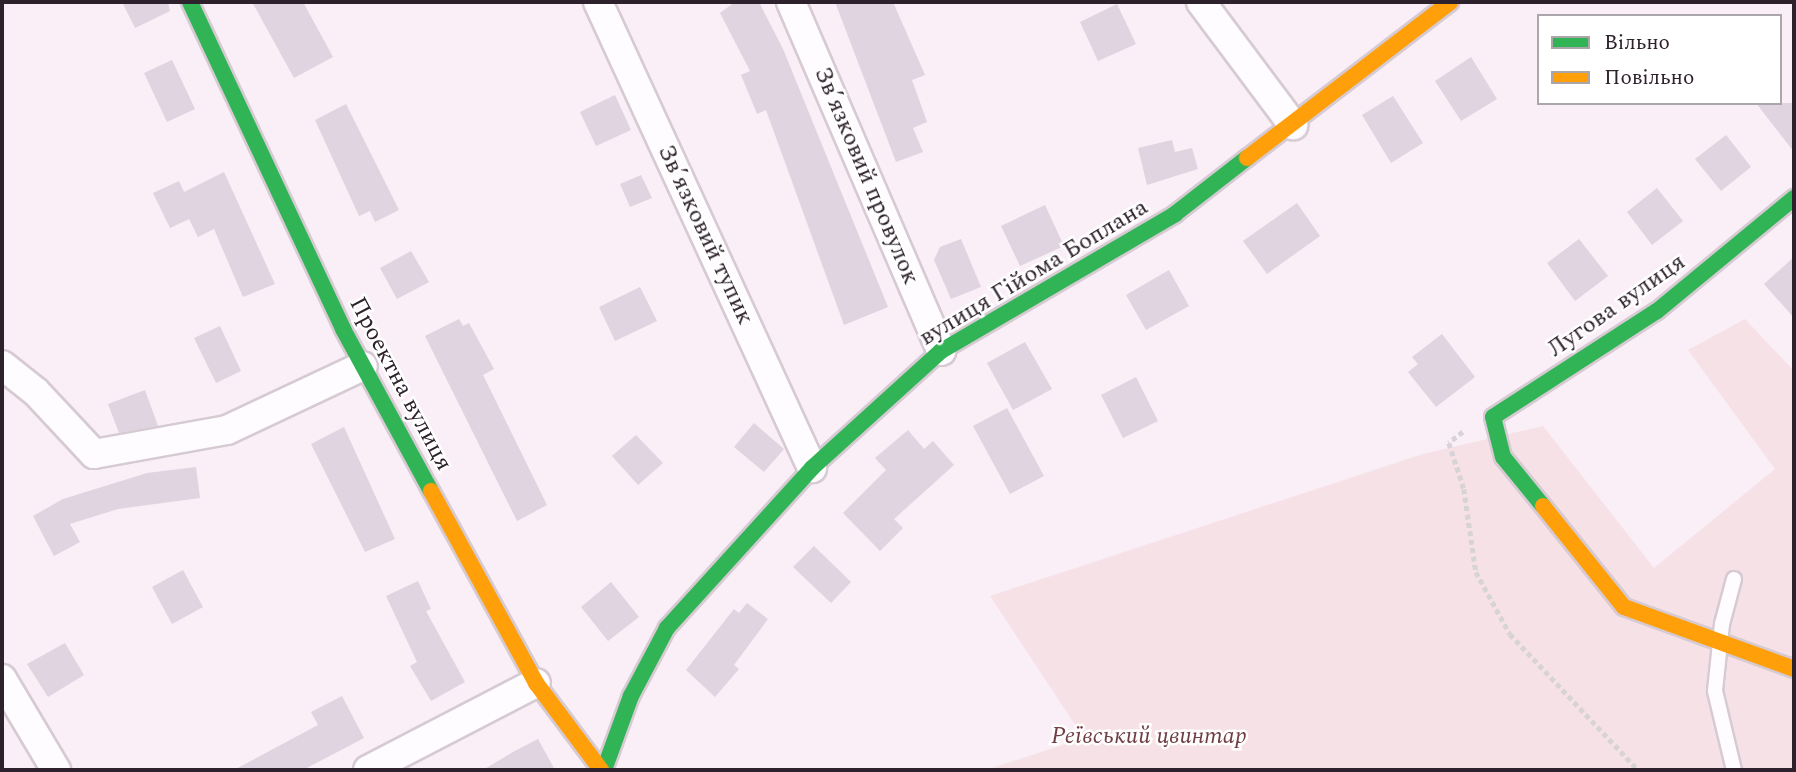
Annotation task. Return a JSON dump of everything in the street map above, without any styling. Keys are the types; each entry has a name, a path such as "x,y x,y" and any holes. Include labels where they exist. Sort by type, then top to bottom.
{"street":[{"name":"Проектна вулиця","path":"190,2 363,366 536,683 603,770"},
{"name":"Звʼязковий тупик","path":"598,2 812,468"},
{"name":"Звʼязковий провулок","path":"791,2 941,351"},
{"path":"1202,2 1293,125"},
{"name":"вулиця Гійома Боплана","path":"603,770 631,696 667,628 812,468 941,351 1175,214 1450,2"},
{"name":"Лугова вулиця","path":"1493,417 1657,311 1794,198"},
{"path":"2,365 94,454 227,430 363,366"},
{"path":"1493,417 1503,457 1624,607 1794,669"},
{"path":"2,679 56,770"},
{"path":"368,770 536,683"}],"lane":[{"path":"1734,579 1722,624 1715,691 1734,770"}],"path":[{"path":"1493,417 1449,443 1464,489 1476,572 1510,634 1638,770"}],"green space":[{"name":"Реївський цвинтар","path":"1745,319 1794,371 1794,770 986,770 1084,738 990,596 1423,454 1543,426 1654,568 1775,469 1688,350"}],"building":[{"path":"122,2 168,2 170,11 135,28"},
{"path":"252,2 303,2 333,57 294,78"},
{"path":"735,2 759,2 783,49 888,307 844,325 766,110 757,114 741,75 750,71 720,13"},
{"path":"835,2 893,2 925,75 912,80 927,122 913,128 923,152 896,162"},
{"path":"1117,4 1136,44 1098,61 1080,22"},
{"path":"1471,57 1497,99 1461,121 1435,81"},
{"path":"172,60 195,109 167,122 144,73"},
{"path":"615,95 631,130 596,146 580,112"},
{"path":"1393,96 1423,143 1391,163 1362,115"},
{"path":"1794,103 1794,152 1758,105"},
{"path":"346,104 399,210 375,222 370,211 359,216 315,120"},
{"path":"1726,135 1751,167 1721,191 1695,159"},
{"path":"1172,140 1175,152 1192,148 1198,169 1147,185 1138,148"},
{"path":"224,172 275,284 243,297 214,229 198,237 189,219 170,228 153,193 179,181 184,192"},
{"path":"641,175 652,198 630,207 620,184"},
{"path":"1657,188 1683,221 1652,245 1627,212"},
{"path":"1297,203 1320,236 1267,274 1243,241"},
{"path":"1045,205 1064,246 1020,266 1001,226"},
{"path":"961,239 981,287 951,299 934,260 940,247"},
{"path":"1579,239 1608,276 1575,301 1547,263"},
{"path":"411,251 429,282 397,299 380,268"},
{"path":"1794,257 1794,318 1764,284"},
{"path":"1169,270 1189,306 1146,330 1126,295"},
{"path":"640,287 657,321 615,341 599,307"},
{"path":"459,319 463,326 469,323 494,369 483,375 547,505 517,521 425,336"},
{"path":"220,326 241,371 216,383 194,338"},
{"path":"1442,334 1475,377 1436,407 1408,372 1418,364 1412,357"},
{"path":"1025,342 1052,389 1013,410 987,363"},
{"path":"1136,377 1158,421 1123,438 1101,395"},
{"path":"145,390 158,426 119,433 108,404"},
{"path":"1007,408 1044,476 1010,494 973,426"},
{"path":"754,423 784,449 764,472 734,447"},
{"path":"344,427 395,539 365,552 311,444"},
{"path":"908,430 924,449 933,441 954,465 894,519 903,528 880,551 843,513 886,470 875,458"},
{"path":"636,435 663,463 638,485 612,456"},
{"path":"196,467 200,498 118,509 70,524 80,542 54,556 33,516 63,499 147,473"},
{"path":"814,546 851,582 831,603 793,567"},
{"path":"183,570 203,607 172,624 152,587"},
{"path":"418,581 431,609 426,611 465,682 431,701 410,666 417,662 386,596"},
{"path":"611,582 639,617 608,641 581,607"},
{"path":"747,603 768,619 734,665 739,669 715,697 686,670 734,609 739,613"},
{"path":"65,643 84,675 48,697 27,664"},
{"path":"342,696 364,738 303,770 234,770 318,725 311,712"},
{"path":"538,739 555,770 483,770 513,752"}],"traffic: fast":[{"path":"190,2 343,329 431,491"},
{"path":"604,770 631,696 667,628 812,468 941,351 1175,214 1247,158"},
{"path":"1543,506 1503,457 1493,417 1657,311 1794,198"}],"traffic: slow":[{"path":"1247,158 1450,2"},
{"path":"431,491 536,683 601,770"},
{"path":"1543,506 1624,607 1794,669"}]}
